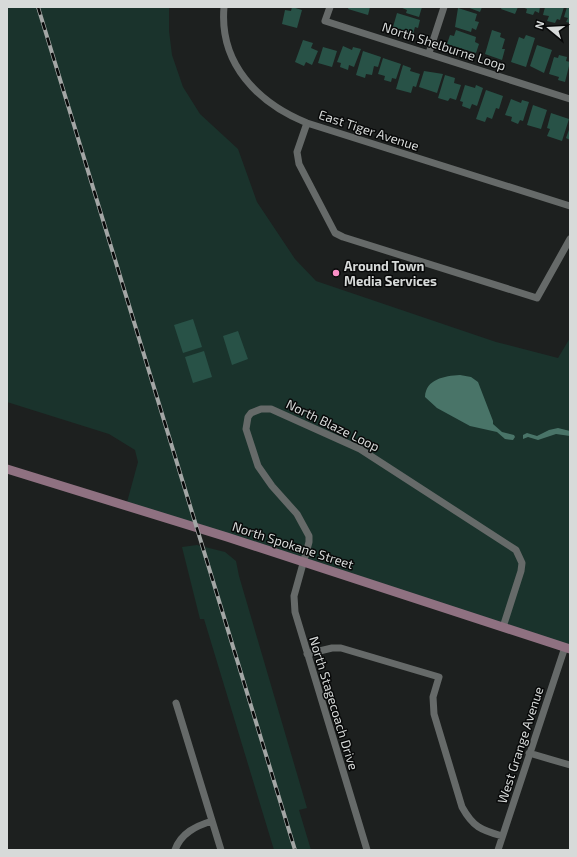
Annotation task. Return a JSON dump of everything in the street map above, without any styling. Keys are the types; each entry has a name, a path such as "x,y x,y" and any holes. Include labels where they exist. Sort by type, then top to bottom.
{"street":[{"name":"East Tiger Avenue","path":"224,7 224,25 234,63 244,79 258,94 272,105 307,123 570,206"},
{"name":"North Shelburne Loop","path":"330,7 325,21 570,99"},
{"path":"429,53 444,7"},
{"path":"307,123 297,152 298,164 335,233 343,237 537,298 570,239"},
{"name":"North Blaze Loop","path":"303,562 309,542 309,536 297,514 272,486 258,466 246,429 248,417 256,410 266,408 272,409 360,449 516,550 522,563 521,571 503,627"},
{"name":"North Spokane Street","path":"7,469 303,562 567,648"},
{"name":"North Stagecoach Drive","path":"303,562 294,601 295,612 367,850"},
{"path":"307,654 332,648 342,648 439,677 433,697 434,714 462,807 469,821 477,827 502,836"},
{"name":"West Grange Avenue","path":"498,850 529,753 567,648"},
{"path":"176,703 221,850"},
{"path":"529,753 570,766"},
{"path":"176,850 183,837 190,830 212,821"}],"shaded area":[{"path":"7,7 169,7 169,31 172,55 183,87 200,114 238,149 257,202 295,259 316,281 496,342 558,358 570,338 570,649 126,506 138,462 135,450 109,434 7,402"},
{"path":"460,375 471,377 478,382 493,424 502,432 514,435 515,437 513,440 505,439 497,432 470,426 437,408 425,397 426,391 432,382 448,376"},
{"path":"558,428 570,431 570,436 556,434 538,440 528,437 523,439 523,435 527,433 537,436 549,430"},
{"path":"197,545 225,552 236,561 239,576 307,808 299,810 311,850 274,850 204,619 200,619 182,547"}],"building":[{"path":"292,7 302,10 297,28 282,24 285,10 291,11"},
{"path":"349,7 370,7 368,15 348,9"},
{"path":"400,7 422,7 419,17 406,13 407,10"},
{"path":"467,7 482,7 480,12"},
{"path":"502,7 518,7 515,14 501,9"},
{"path":"522,7 540,7 539,13 535,11 533,15 526,13 527,9"},
{"path":"545,7 564,7 560,20 557,19 555,23 547,21 549,16 543,15"},
{"path":"567,7 570,7 570,23 566,22 568,18 564,17"},
{"path":"458,8 477,14 475,21 479,22 476,30 472,28 471,32 455,27"},
{"path":"397,13 420,20 418,28 415,27 413,34 393,27"},
{"path":"456,30 476,37 475,42 479,44 476,53 447,44 450,35 454,36"},
{"path":"492,30 501,33 500,37 505,39 502,49 505,49 502,60 485,54"},
{"path":"526,35 535,38 526,67 511,62 519,37 524,39"},
{"path":"303,40 313,43 311,48 318,51 312,65 306,62 304,66 295,62"},
{"path":"537,45 552,50 544,73 530,66"},
{"path":"343,46 352,50 353,47 361,49 354,67 349,65 348,70 340,67 341,63 337,62"},
{"path":"323,47 337,51 332,67 318,63"},
{"path":"363,51 381,57 378,67 374,66 372,75 366,74 365,78 356,75"},
{"path":"559,55 567,57 566,61 570,62 565,82 558,80 559,77 549,74 554,57 558,58"},
{"path":"383,58 401,64 396,79 392,78 391,82 384,80 385,76 378,74"},
{"path":"403,65 411,68 410,71 420,74 416,87 413,86 411,93 396,89"},
{"path":"424,71 443,74 437,93 419,87"},
{"path":"445,75 455,78 454,83 461,85 456,100 450,98 448,101 438,98"},
{"path":"465,85 475,88 476,85 483,88 477,106 472,104 470,109 462,106 463,102 460,101"},
{"path":"486,90 503,96 499,109 496,108 492,119 487,117 485,122 476,119"},
{"path":"511,99 521,103 522,100 529,102 523,121 520,120 518,124 511,121 512,117 505,115"},
{"path":"533,105 547,110 541,129 527,125"},
{"path":"551,113 569,119 562,141 547,136 550,129 547,128"},
{"path":"570,127 570,140 566,138"},
{"path":"193,319 202,347 183,353 174,325"},
{"path":"238,331 248,359 232,365 223,336"},
{"path":"204,351 212,377 193,383 185,357"}],"railway":[{"path":"38,7 295,850"}],"place":[{"name":"Around Town Media Services","path":"336,273"}]}
